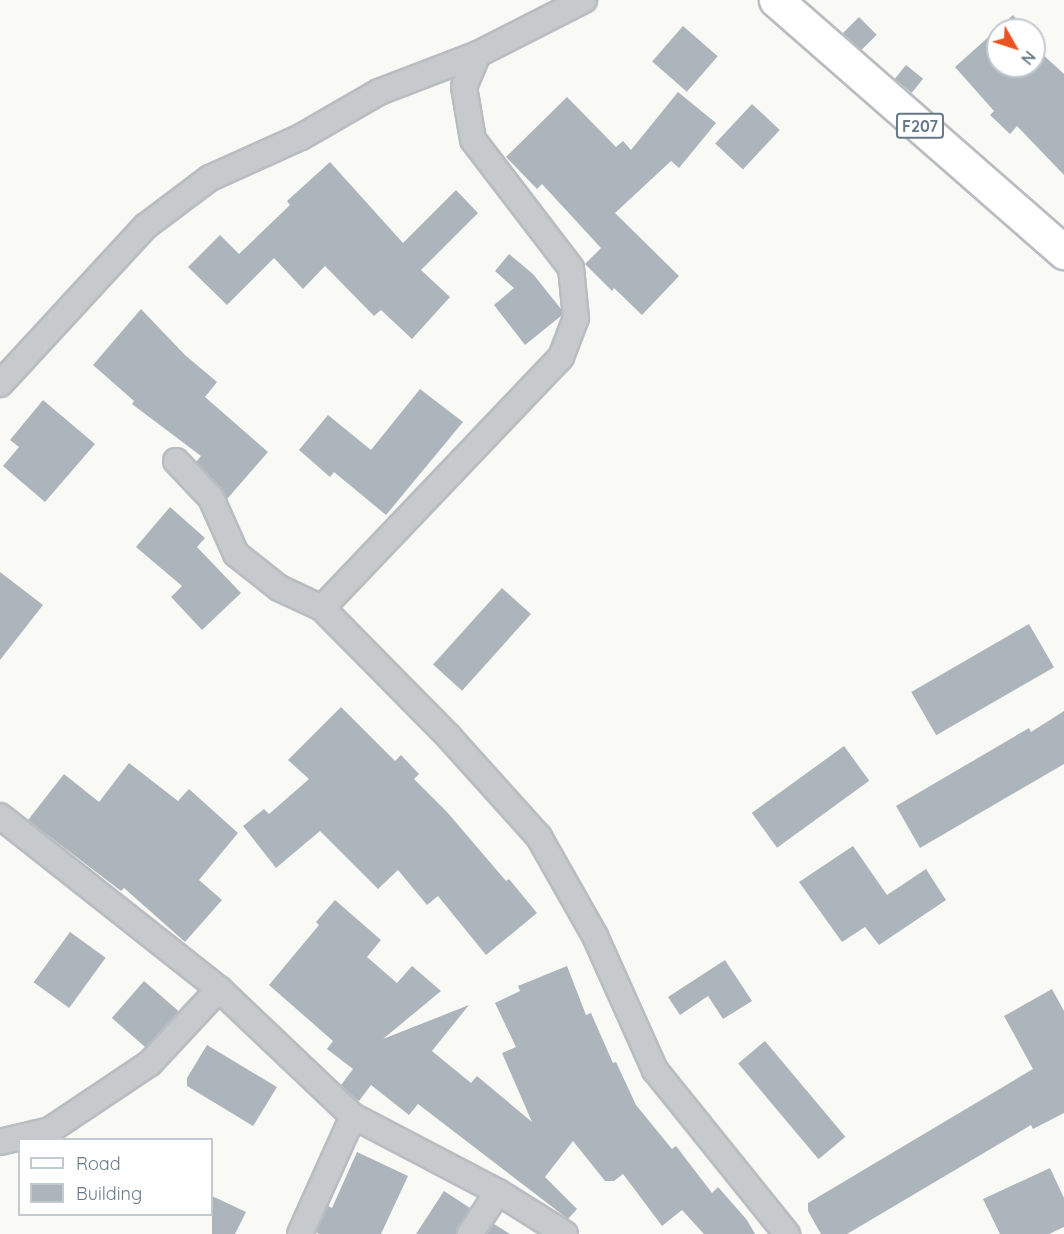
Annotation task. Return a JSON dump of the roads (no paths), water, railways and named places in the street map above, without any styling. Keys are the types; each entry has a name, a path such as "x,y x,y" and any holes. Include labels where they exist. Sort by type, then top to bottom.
{"main road":[{"name":"F207","path":"776,0 1064,252"}],"street":[{"path":"0,384 146,226 210,178 301,137 379,92 478,54 584,0"},
{"path":"322,608 561,357 576,318 571,268 473,140 464,87 478,54"},
{"path":"176,461 211,498 236,554 279,588 322,608 448,737 539,837 595,936 655,1070 787,1234"},
{"path":"0,816 219,989 353,1116 498,1192 565,1234"},
{"path":"0,1142 50,1130 150,1063 219,989"},
{"path":"300,1234 353,1116"},
{"path":"470,1234 498,1192"}]}
